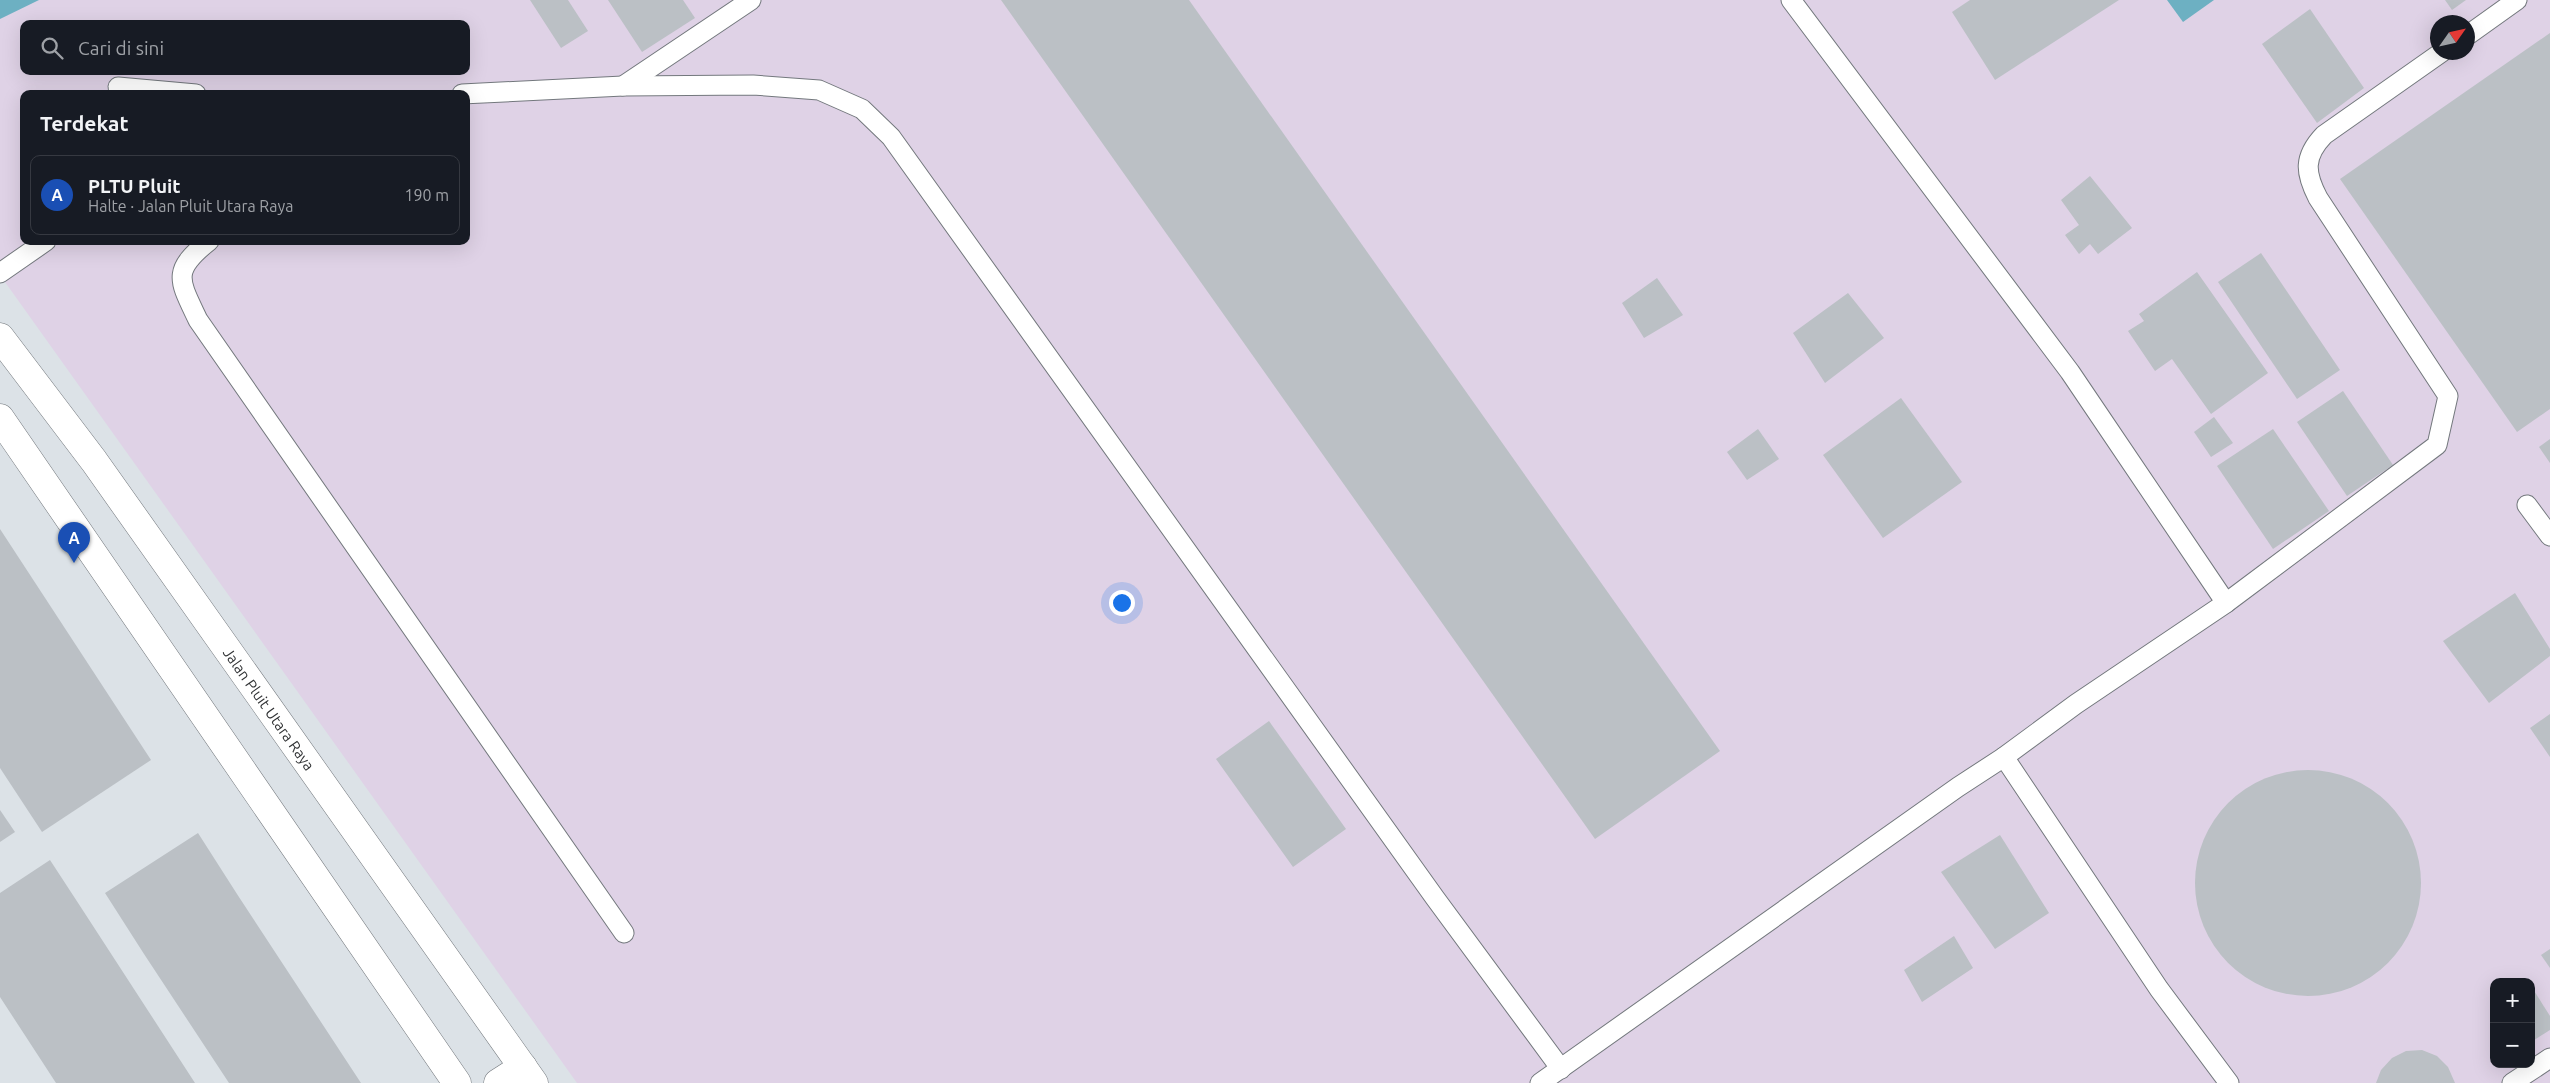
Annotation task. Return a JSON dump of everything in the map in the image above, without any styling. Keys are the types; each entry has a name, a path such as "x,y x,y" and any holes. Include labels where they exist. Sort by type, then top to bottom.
{"street":[{"name":"Jalan Pluit Utara Raya","path":"0,337 94,461 528,1075"},
{"path":"0,418 457,1083"},
{"path":"498,1083 528,1075"}],"lane":[{"path":"623,86 750,0"},
{"path":"1791,0 2070,372 2226,603"},
{"path":"2475,30 2518,0"},
{"path":"1540,1083 1958,787 2004,757 2076,704 2226,603 2437,445 2448,396 2318,198 2307,177 2308,164 2314,146 2324,135 2431,60"},
{"path":"470,94 623,86 753,85 819,90 862,109 891,137 1435,898 1561,1069"},
{"path":"118,87 151,90"},
{"path":"0,273 40,245"},
{"path":"204,245 190,256 182,270 182,283 198,320 624,932"},
{"path":"2527,505 2550,536"},
{"path":"2004,757 2159,989 2229,1083"},
{"path":"2512,1083 2550,1058"}],"shaded area":[{"path":"0,0 2550,0 2550,1083 577,1083 0,275"}],"water":[{"path":"0,0 39,0 0,19"},
{"path":"2167,0 2214,0 2183,22"}],"building":[{"path":"530,0 568,0 588,31 561,48"},
{"path":"608,0 683,0 695,18 642,52"},
{"path":"1001,0 1189,0 1720,751 1595,839"},
{"path":"1970,0 2119,0 1995,80 1952,12"},
{"path":"2445,0 2466,0 2452,10"},
{"path":"2310,9 2364,88 2317,123 2262,44"},
{"path":"2550,33 2550,409 2517,432 2340,179"},
{"path":"2090,176 2132,228 2098,254 2090,244 2079,254 2065,235 2079,225 2061,200"},
{"path":"2261,253 2340,370 2297,399 2218,282"},
{"path":"2197,272 2268,373 2211,414 2172,359 2155,371 2128,331 2144,321 2139,314"},
{"path":"1657,278 1683,315 1644,338 1622,303"},
{"path":"1848,293 1884,338 1825,383 1793,333"},
{"path":"2343,391 2393,465 2347,496 2297,422"},
{"path":"1901,398 1962,482 1883,538 1823,455"},
{"path":"2214,417 2233,443 2211,457 2194,432"},
{"path":"1758,429 1779,459 1747,480 1727,452"},
{"path":"2273,429 2329,511 2273,549 2217,466"},
{"path":"2550,439 2550,463 2539,447"},
{"path":"0,529 151,760 42,832 0,768"},
{"path":"2515,593 2550,649 2550,656 2489,703 2443,641"},
{"path":"2550,714 2550,757 2530,728"},
{"path":"1269,721 1346,829 1293,867 1216,759"},
{"path":"2308,770 2330,772 2351,779 2371,789 2388,803 2402,820 2412,840 2419,861 2421,883 2419,905 2412,926 2402,946 2388,963 2371,977 2351,987 2330,994 2308,996 2286,994 2265,987 2245,977 2228,963 2214,946 2204,926 2197,905 2195,883 2197,861 2204,840 2214,820 2228,803 2245,789 2265,779 2286,772"},
{"path":"0,810 15,832 0,842"},
{"path":"198,833 361,1083 229,1083 144,954 105,893"},
{"path":"2000,835 2049,913 1995,949 1941,872"},
{"path":"50,860 195,1083 56,1083 0,997 0,893"},
{"path":"1954,936 1973,968 1922,1002 1904,970"},
{"path":"2550,949 2550,968 2541,955"},
{"path":"2535,992 2550,1016 2550,1030 2535,1039"},
{"path":"2422,1050 2437,1056 2448,1067 2455,1083 2376,1083 2381,1070 2392,1058 2406,1051"}],"place":[{"name":"PLTU Pluit","path":"74,563"}]}
